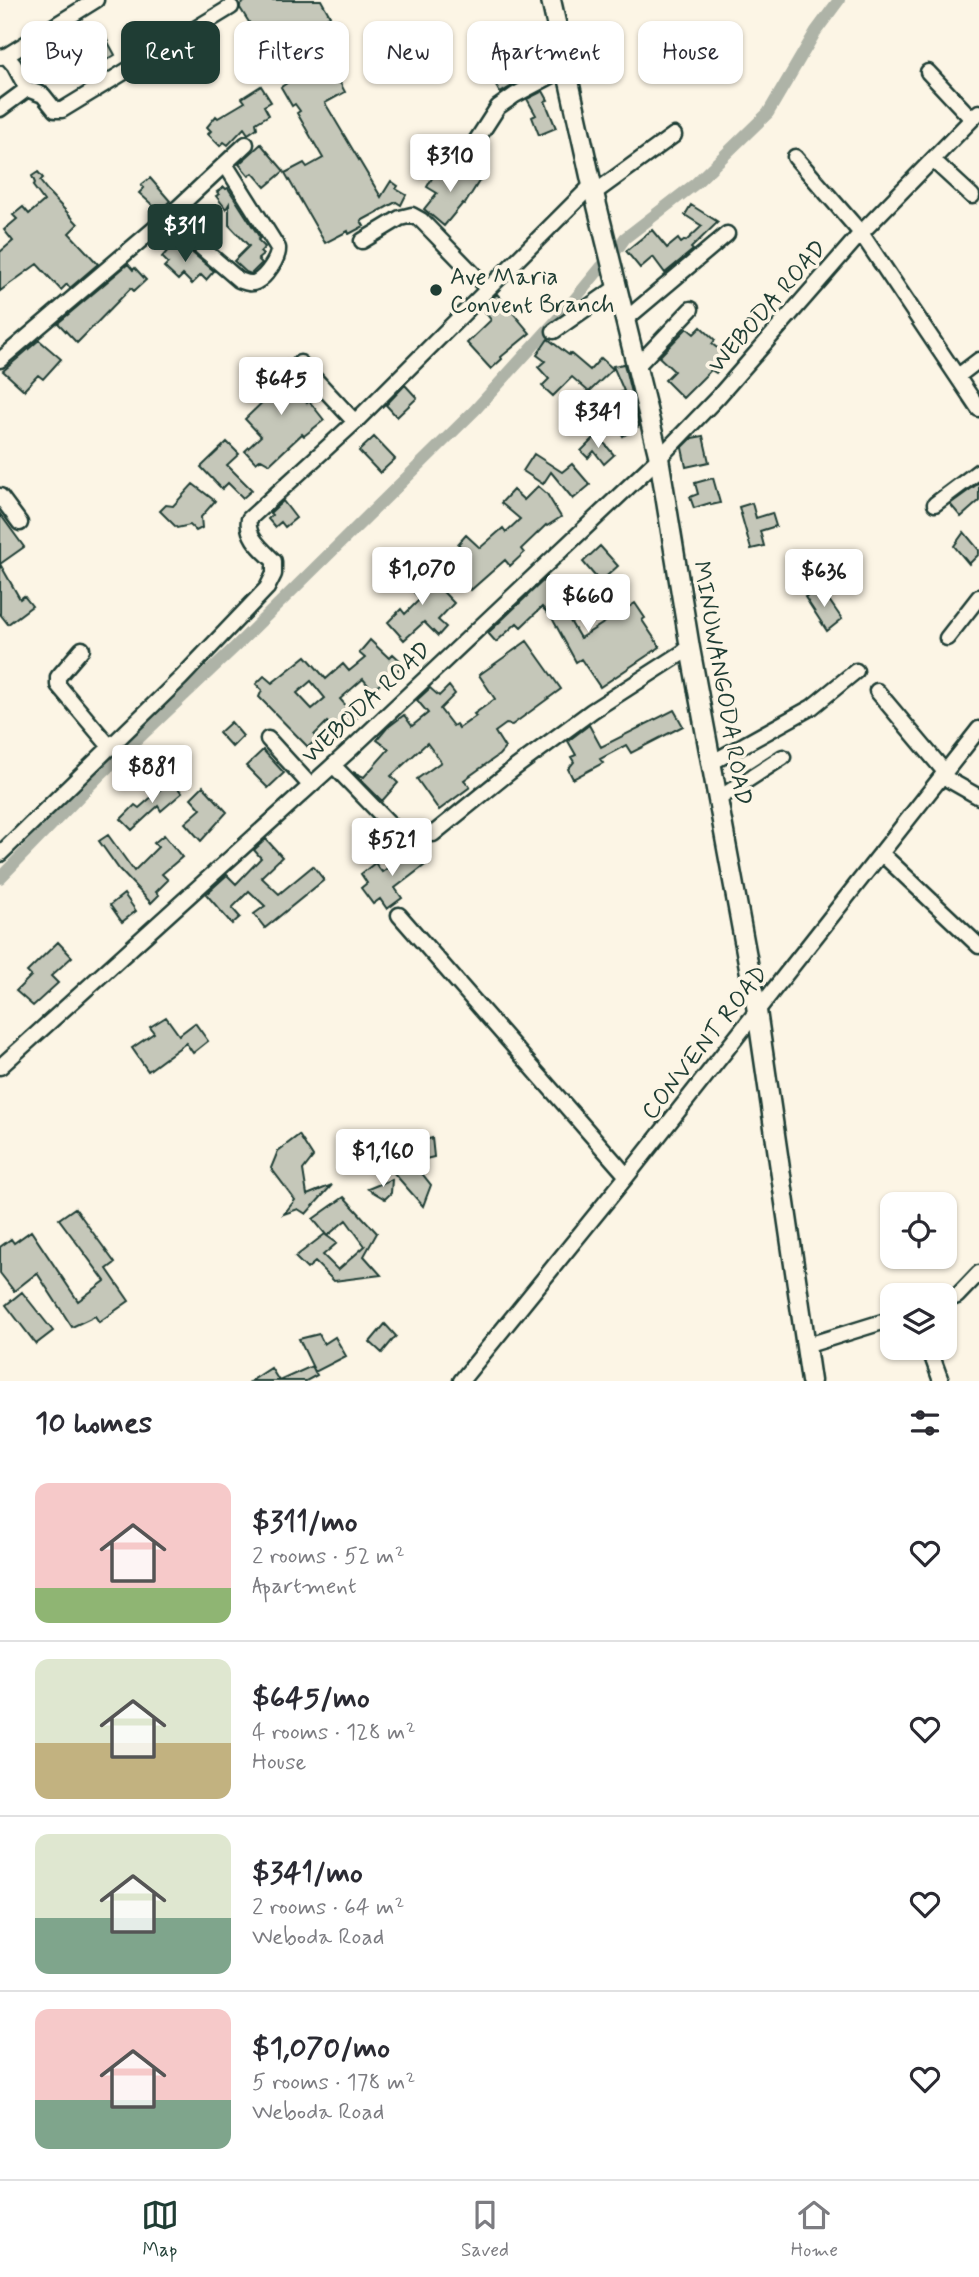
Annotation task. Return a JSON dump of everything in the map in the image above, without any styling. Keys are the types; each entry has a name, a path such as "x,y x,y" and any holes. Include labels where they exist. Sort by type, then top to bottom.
{"main road":[{"name":"MINUWANGODA ROAD","path":"551,0 556,21"},
{"name":"MINUWANGODA ROAD","path":"570,84 660,458 690,648 757,1011 811,1381"}],"street":[{"path":"96,0 3,56 14,65 27,89 43,95 55,110 62,110 231,7"},
{"path":"928,72 976,115"},
{"path":"469,152 498,107 535,84"},
{"path":"0,109 27,89"},
{"name":"WEBODA ROAD","path":"0,1067 333,765 660,458 718,397 861,233 976,115"},
{"path":"0,854 111,748 267,588 274,574 274,561 253,539 248,528 249,519 355,422 593,189 674,135"},
{"path":"0,359 167,218 246,144"},
{"path":"794,157 861,233 979,409"},
{"path":"933,160 972,196"},
{"path":"167,218 239,280 249,284 258,282 278,257 278,248 225,164"},
{"path":"362,241 400,218 412,215 421,220 488,289"},
{"path":"625,320 727,234"},
{"path":"554,331 617,286"},
{"path":"637,366 691,309"},
{"path":"958,376 979,360"},
{"path":"300,362 355,422"},
{"path":"935,504 979,471"},
{"path":"0,496 20,523"},
{"path":"947,638 979,597"},
{"path":"433,834 516,767 592,711 690,648"},
{"path":"82,649 62,671 57,682 111,748"},
{"path":"711,763 812,707 856,671"},
{"path":"877,691 944,774 979,797"},
{"name":"CONVENT ROAD","path":"461,1381 979,729"},
{"path":"268,739 310,785"},
{"path":"718,799 783,757"},
{"path":"333,765 392,826"},
{"path":"881,853 979,946"},
{"path":"399,915 627,1175"},
{"path":"957,1296 979,1273"},
{"path":"805,1346 880,1323"},
{"path":"933,1360 941,1381"}],"building":[{"path":"247,0 321,0 330,16 320,21 248,21 240,5"},
{"path":"107,40 115,55 107,60"},
{"path":"286,84 341,84 345,92 325,103 381,197 391,181 398,186 396,189 406,195 401,205 396,202 361,221 364,226 325,243 285,173 304,163 307,167 323,158 297,113 300,111 295,104 292,106 281,87"},
{"path":"495,84 515,84 500,93"},
{"path":"261,86 271,102 264,106 269,115 256,123 257,128 248,134 244,128 228,145 224,142 220,146 208,134 211,131 207,127 216,116 218,118 245,102 242,98"},
{"path":"543,91 556,128 539,135 532,117 536,115 527,99"},
{"path":"261,144 284,171 265,187 253,173 249,176 239,164"},
{"path":"464,167 481,178 465,204 463,203 444,226 424,209 437,193 427,187 436,171 455,182"},
{"path":"38,172 43,178 40,181 78,224 69,233 98,264 70,288 67,284 61,290 37,264 0,291 0,252 13,241 4,230 17,219 13,215 23,207 29,214 44,201 33,186 35,183 32,176"},
{"path":"150,178 170,201 159,211 139,193 144,188 141,185"},
{"path":"224,187 228,188 260,238 258,240 265,247 260,252 263,255 258,259 262,263 251,274 234,261 249,246 229,225 229,204 226,209 216,196"},
{"path":"691,205 718,222 691,248 693,250 665,273 653,257 640,268 626,251 652,230 667,248 678,239 681,243 686,241 702,226 685,215"},
{"path":"194,212 213,226 205,238 187,222"},
{"path":"177,240 214,271 206,280 201,275 192,284 183,275 178,280 164,267 168,263 162,257"},
{"path":"128,264 146,280 134,291 131,288 77,343 58,323"},
{"path":"497,294 530,333 491,369 467,343 491,320 482,308"},
{"path":"701,327 715,340 712,344 728,356 716,373 711,370 683,398 665,380 674,371 659,357 687,328 694,334"},
{"path":"548,339 590,370 601,358 613,369 589,392 572,377 553,396 542,386 549,379 538,367 545,361 537,355"},
{"path":"39,340 61,359 43,379 38,375 24,390 3,371"},
{"path":"286,359 292,372 283,376 324,420 304,436 302,434 270,464 261,459 256,463 245,451 261,436 245,419 275,390 265,369"},
{"path":"624,364 639,426 623,436 606,399 624,391 613,366"},
{"path":"405,385 417,398 397,417 386,405"},
{"path":"703,436 709,462 686,467 682,448 692,438"},
{"path":"374,437 395,459 380,473 359,451"},
{"path":"595,437 614,455 604,464 594,451 588,458 581,451"},
{"path":"227,442 239,454 227,465 252,490 243,498 228,483 222,489 201,467"},
{"path":"534,454 562,472 572,464 590,485 573,499 551,472 543,484 523,471"},
{"path":"713,478 720,503 694,508 690,497 698,494 695,483"},
{"path":"979,483 979,501 961,517 950,504"},
{"path":"193,484 215,501 201,517 202,528 196,531 190,525 177,528 160,511 166,505 173,506"},
{"path":"538,486 547,494 561,517 546,525 521,549 524,553 510,566 505,560 471,590 451,567 467,553 458,544 466,535 480,548 503,528 506,532 520,519 501,503 513,490 524,500"},
{"path":"283,501 296,518 285,527 281,522 275,527 268,519 272,515 270,513"},
{"path":"752,503 756,518 772,513 776,526 760,531 764,546 751,549 739,507"},
{"path":"0,514 24,547 0,564"},
{"path":"964,532 979,550 979,554 969,564 954,546"},
{"path":"600,546 618,566 600,582 583,562"},
{"path":"0,564 20,599 24,596 32,606 8,624 0,614"},
{"path":"412,565 423,581 428,576 454,603 438,620 446,627 438,636 424,622 404,640 388,622 401,609 405,614 420,599 403,571"},
{"path":"546,578 565,600 560,604 580,638 635,603 645,618 642,620 660,647 600,687 581,659 576,662 552,618 542,607 521,627 517,623 496,642 488,633"},
{"path":"820,587 842,619 827,631 805,597"},
{"path":"370,640 389,658 393,654 404,664 372,690 363,679 340,699 357,718 339,735 327,722 314,735 317,739 308,747 259,697 262,690 256,684 264,676 272,683 306,656 326,679 343,664 349,671 365,658 359,653","holes":["311,681 325,698 312,709 297,693"]},
{"path":"527,641 561,689 512,725 506,724 495,732 505,748 464,780 470,787 439,810 417,779 441,762 427,743 391,776 398,783 382,801 353,772 364,777 389,749 377,740 387,728 404,715 412,726 428,713 417,700 430,688 439,696 449,686 455,694 440,709 453,726 456,724 459,728 476,716 474,714 495,699 479,675"},
{"path":"674,710 683,726 631,753 626,745 600,759 603,763 573,779 568,769 574,762 571,757 576,755 568,741 589,725 601,747"},
{"path":"231,722 243,736 232,747 219,733"},
{"path":"263,750 284,773 268,788 246,766"},
{"path":"171,780 182,793 161,811 158,806 132,830 121,819 135,805 139,808"},
{"path":"203,786 227,812 201,841 185,823 201,809 191,798"},
{"path":"108,835 134,871 158,847 154,843 164,835 182,857 162,874 168,880 156,892 159,895 151,903 119,869 99,841"},
{"path":"266,839 282,857 261,877 279,894 313,866 324,880 265,928 254,914 265,906 249,891 232,908 240,917 232,924 206,894 227,875 236,884 261,858 254,850"},
{"path":"417,846 429,862 395,888 402,898 387,909 380,899 373,904 361,888 367,883 361,874 375,863 382,872"},
{"path":"124,894 136,911 122,922 110,905"},
{"path":"58,942 72,957 51,976 58,983 33,1006 16,991 31,976 27,972"},
{"path":"166,1017 179,1035 195,1023 208,1041 193,1053 186,1043 148,1071 132,1048 154,1033 150,1027"},
{"path":"299,1135 313,1157 303,1170 307,1195 332,1185 306,1214 298,1209 284,1214 295,1200 271,1168 278,1151"},
{"path":"432,1138 434,1157 413,1162 431,1185 423,1206 385,1163 395,1149"},
{"path":"392,1179 391,1193 385,1199 368,1189"},
{"path":"344,1197 377,1233 364,1256 381,1275 334,1281 315,1262 307,1269 295,1257 325,1234 327,1236 313,1219","holes":["346,1220 365,1246 338,1270 323,1255 337,1243 327,1236"]},
{"path":"75,1208 115,1263 107,1269 129,1301 99,1322 95,1316 72,1327 37,1273 14,1291 0,1273 0,1247 11,1239 14,1243 31,1231 78,1301 105,1281 59,1219"},
{"path":"22,1292 53,1331 36,1344 6,1305"},
{"path":"385,1324 396,1336 382,1353 370,1342"},
{"path":"319,1334 324,1344 335,1337 346,1356 315,1372 299,1339"},
{"path":"312,1366 317,1375 306,1381 279,1381"},
{"path":"271,1368 279,1381 251,1381"}],"waterway":[{"path":"618,248 625,238 695,184 768,113 816,31 839,0"},
{"path":"0,878 99,776 235,647 475,410 602,266"}],"place":[{"name":"Ave Maria Convent Branch","path":"436,290"}]}
